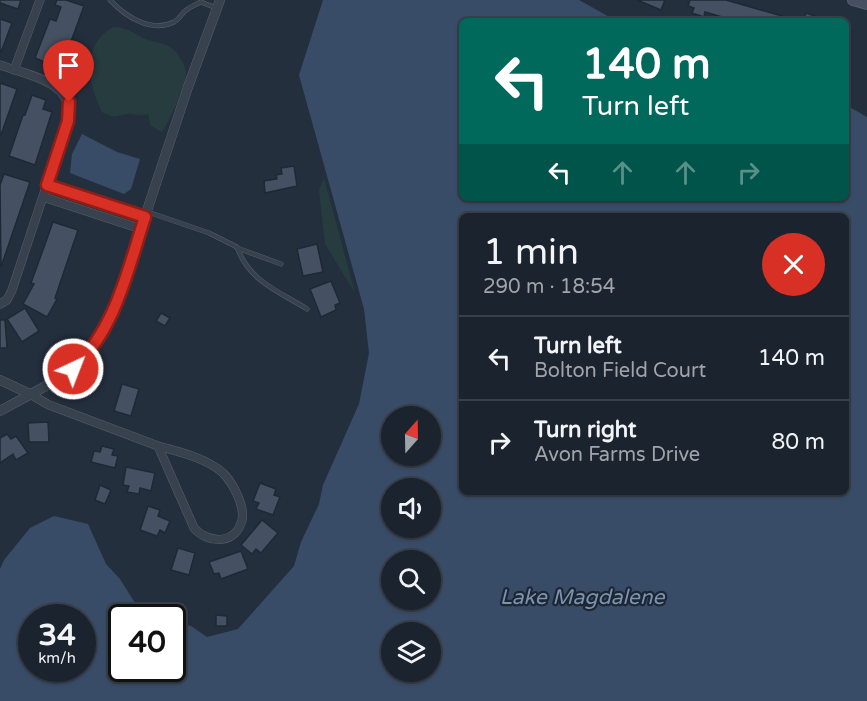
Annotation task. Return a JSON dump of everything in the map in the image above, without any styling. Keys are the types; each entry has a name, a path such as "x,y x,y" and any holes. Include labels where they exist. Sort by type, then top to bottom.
{"street":[{"path":"14,70 40,0"},
{"path":"0,411 73,369 103,334 114,310 218,4"},
{"path":"0,65 51,84 64,94 69,102 68,121 10,295 0,304"},
{"path":"47,185 146,214"},
{"path":"43,196 141,229"},
{"path":"82,209 86,198"},
{"path":"0,380 49,405 199,460 222,472 230,482 241,507 242,519 237,531 219,540 209,540 194,528 158,446"}],"lane":[{"path":"110,0 144,25 162,26 176,21 188,9 201,2 218,4"},
{"path":"146,214 209,233 281,264"},
{"path":"237,247 242,261 254,276 307,309"}],"green space":[{"path":"113,27 125,29 143,38 167,45 176,52 183,63 186,71 185,81 162,132 151,126 148,114 110,116 102,112 93,89 91,55 102,35"},
{"path":"324,178 355,293 325,244 319,190"}],"water":[{"name":"Lake Magdalene","path":"323,0 579,0 611,18 459,18 459,201 849,201 849,107 867,117 867,701 0,701 0,569 4,560 30,528 54,516 88,524 106,564 120,579 136,604 108,604 108,682 186,682 186,625 207,637 238,629 294,566 301,542 319,504 323,485 359,404 369,353 364,309 299,75"},
{"path":"82,134 117,152 140,159 131,189 124,194 70,173 72,154"}],"building":[{"path":"0,0 21,0 18,9 0,3"},
{"path":"57,0 66,0 84,6 61,69 35,58 50,19 56,21 61,7 55,5"},
{"path":"637,0 665,0 661,10"},
{"path":"690,0 726,0 782,16 781,18 726,18 705,12 704,17 692,13 694,8 688,6"},
{"path":"806,13 820,18 804,18"},
{"path":"0,19 12,23 1,52 0,52"},
{"path":"0,83 17,89 1,135 0,135"},
{"path":"32,95 46,100 43,109 52,112 35,165 9,156"},
{"path":"294,166 297,186 265,193 264,181 277,179 276,175 282,174 281,168"},
{"path":"4,174 30,182 1,267 0,185"},
{"path":"53,222 78,230 55,298 57,299 47,317 23,304 34,284 31,283"},
{"path":"317,244 323,272 303,276 297,249"},
{"path":"331,281 340,303 335,305 336,310 321,317 310,289"},
{"path":"25,308 39,331 22,342 7,319"},
{"path":"161,313 170,318 165,326 156,321"},
{"path":"0,320 5,320 7,348 0,348"},
{"path":"122,384 139,389 131,416 114,411"},
{"path":"48,422 49,442 29,442 28,423"},
{"path":"7,434 11,439 16,436 28,453 16,460 13,454 0,463 0,438"},
{"path":"102,446 114,449 112,455 118,456 115,468 91,462 94,451 100,452"},
{"path":"126,467 155,473 151,491 140,488 139,494 127,492 129,486 123,485"},
{"path":"260,483 276,489 274,495 280,497 273,515 256,509 259,503 253,501"},
{"path":"100,485 111,490 105,504 95,500"},
{"path":"148,506 160,510 158,516 170,521 165,533 160,530 157,536 140,530"},
{"path":"262,520 278,533 261,553 256,549 252,554 241,545"},
{"path":"178,548 195,553 189,575 171,570"},
{"path":"241,551 248,569 221,579 219,573 214,574 209,562"},
{"path":"216,615 227,616 227,626 216,626"}],"route":[{"path":"69,102 68,121 47,185 145,217 110,321 95,345 73,369"}]}
